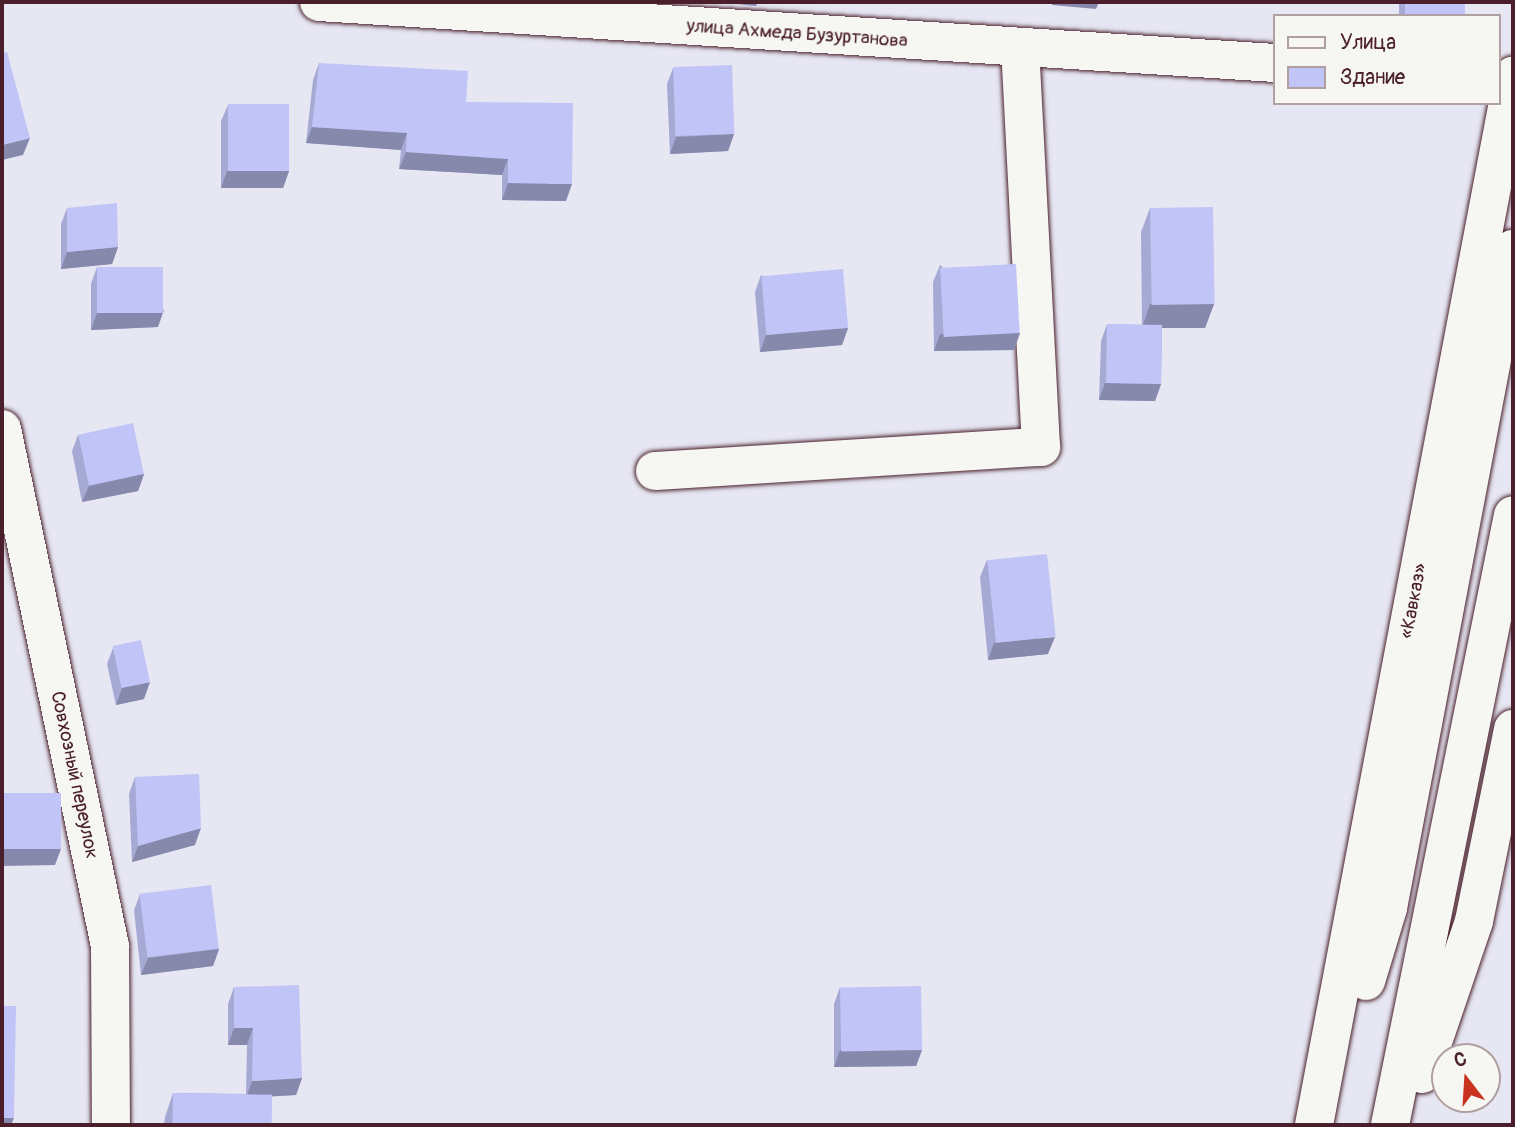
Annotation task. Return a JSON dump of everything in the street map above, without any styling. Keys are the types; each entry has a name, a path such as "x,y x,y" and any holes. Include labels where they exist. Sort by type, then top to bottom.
{"main road":[{"name":"улица Ахмеда Бузуртанова","path":"319,2 1020,49 1274,63"},
{"path":"655,471 1041,447 1020,49"},
{"name":"«Кавказ»","path":"1314,1125 1513,76"},
{"name":"«Кавказ»","path":"1322,1125 1388,908 1513,249"},
{"name":"Совхозный переулок","path":"2,429 110,946 111,1125"},
{"path":"1390,1125 1513,515"},
{"path":"1404,1125 1474,921 1513,729"}],"building":[{"path":"1405,2 1465,2 1465,14 1405,14"},
{"path":"7,52 30,138 2,145 2,53"},
{"path":"319,63 468,71 466,102 573,103 572,184 508,183 508,159 406,152 407,133 312,127"},
{"path":"732,65 734,134 675,136 673,67"},
{"path":"228,104 289,104 289,171 228,171"},
{"path":"117,203 118,247 67,252 67,208"},
{"path":"1213,207 1215,304 1152,305 1150,208"},
{"path":"1016,264 1020,333 944,337 940,268"},
{"path":"97,267 163,267 163,313 97,313"},
{"path":"843,269 848,328 766,335 761,276"},
{"path":"1107,324 1162,325 1161,384 1106,383"},
{"path":"133,423 144,474 89,486 78,435"},
{"path":"1047,554 1056,637 996,643 987,560"},
{"path":"141,640 150,682 122,688 113,646"},
{"path":"199,774 201,828 138,846 135,777"},
{"path":"2,793 61,793 61,849 2,849"},
{"path":"211,885 219,949 147,957 140,894"},
{"path":"299,985 302,1078 252,1081 253,1028 234,1028 234,987"},
{"path":"921,986 922,1050 841,1051 840,987"},
{"path":"2,1006 16,1006 14,1118 2,1118"},
{"path":"173,1093 272,1095 271,1125 172,1125"}]}
